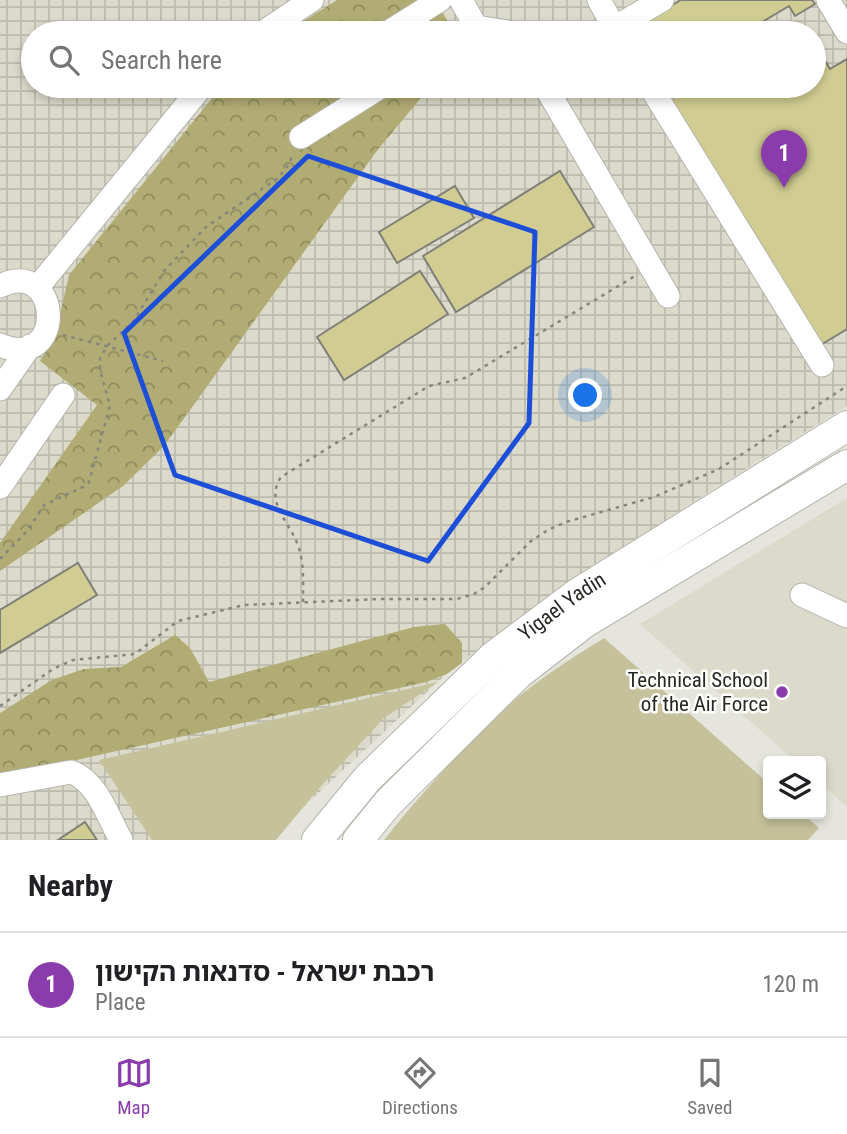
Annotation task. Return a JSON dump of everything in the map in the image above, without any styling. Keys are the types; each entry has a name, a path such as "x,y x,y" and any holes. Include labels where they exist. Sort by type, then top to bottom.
{"main road":[{"name":"Yigael Yadin","path":"317,840 368,778 494,657 577,594 847,426"},
{"name":"Yigael Yadin","path":"358,840 388,803 518,674 584,623 847,465"}],"street":[{"path":"280,21 312,0"},
{"path":"406,21 440,0"},
{"path":"599,0 611,21"},
{"path":"631,21 662,0"},
{"path":"828,0 847,32"},
{"path":"37,288 192,98"},
{"path":"301,136 361,98"},
{"path":"552,98 668,296"},
{"path":"657,98 822,365"},
{"path":"0,286 21,282 37,288 44,295 50,310 50,320 38,339 0,389"},
{"path":"0,345 17,349 38,339"},
{"path":"0,486 63,395"},
{"path":"802,595 847,616"},
{"path":"0,785 71,772 82,776 90,785 121,840"}],"path":[{"path":"0,559 28,530 44,505 89,482 110,407 100,370 100,358 108,345 133,322 164,271 206,227 278,178 290,163 301,136"},
{"path":"303,603 301,553 295,536 275,500 274,487 281,477 429,386 465,378 650,267"},
{"path":"38,339 108,345 163,361"},
{"path":"0,706 53,668 73,660 135,654 178,621 244,605 457,599 474,594 485,587 531,541 548,530 566,522 654,497 708,474 847,386"}],"highlighted area":[{"path":"308,156 535,232 529,423 428,561 175,475 124,333"}],"shaded area":[{"path":"0,0 847,0 847,406 690,504 455,666 268,840 0,840"},
{"name":"Technical School of the Air Force","path":"847,498 847,807 826,788 826,756 789,756 640,624"},
{"path":"604,638 763,779 763,819 809,819 819,828 808,840 384,840 436,778 478,734 518,697"},
{"path":"438,682 384,718 276,840 152,840 99,760"}],"green space":[{"path":"337,0 436,0 447,21 304,21"},
{"path":"212,98 421,98 376,152 164,446 123,486 0,571 0,543 97,405 40,361 55,336 69,275"},
{"path":"445,624 462,643 462,663 447,674 426,682 0,777 0,713 52,680 84,669 121,667 175,635 190,648 209,682 414,627"}],"building":[{"path":"681,0 812,0 815,4 795,16 789,6 764,21 644,21"},
{"path":"847,59 847,329 819,346 665,98 826,98 826,62 830,69"},
{"path":"560,171 594,227 456,312 423,256"},
{"path":"455,186 474,218 397,263 379,232"},
{"path":"420,271 448,314 344,380 317,337"},
{"path":"78,563 97,595 0,653 0,610"},
{"path":"85,822 97,840 58,840"}],"place":[{"name":"רכבת ישראל - סדנאות הקישון","path":"784,188"},
{"name":"Technical School of the Air Force","path":"782,692"}]}
